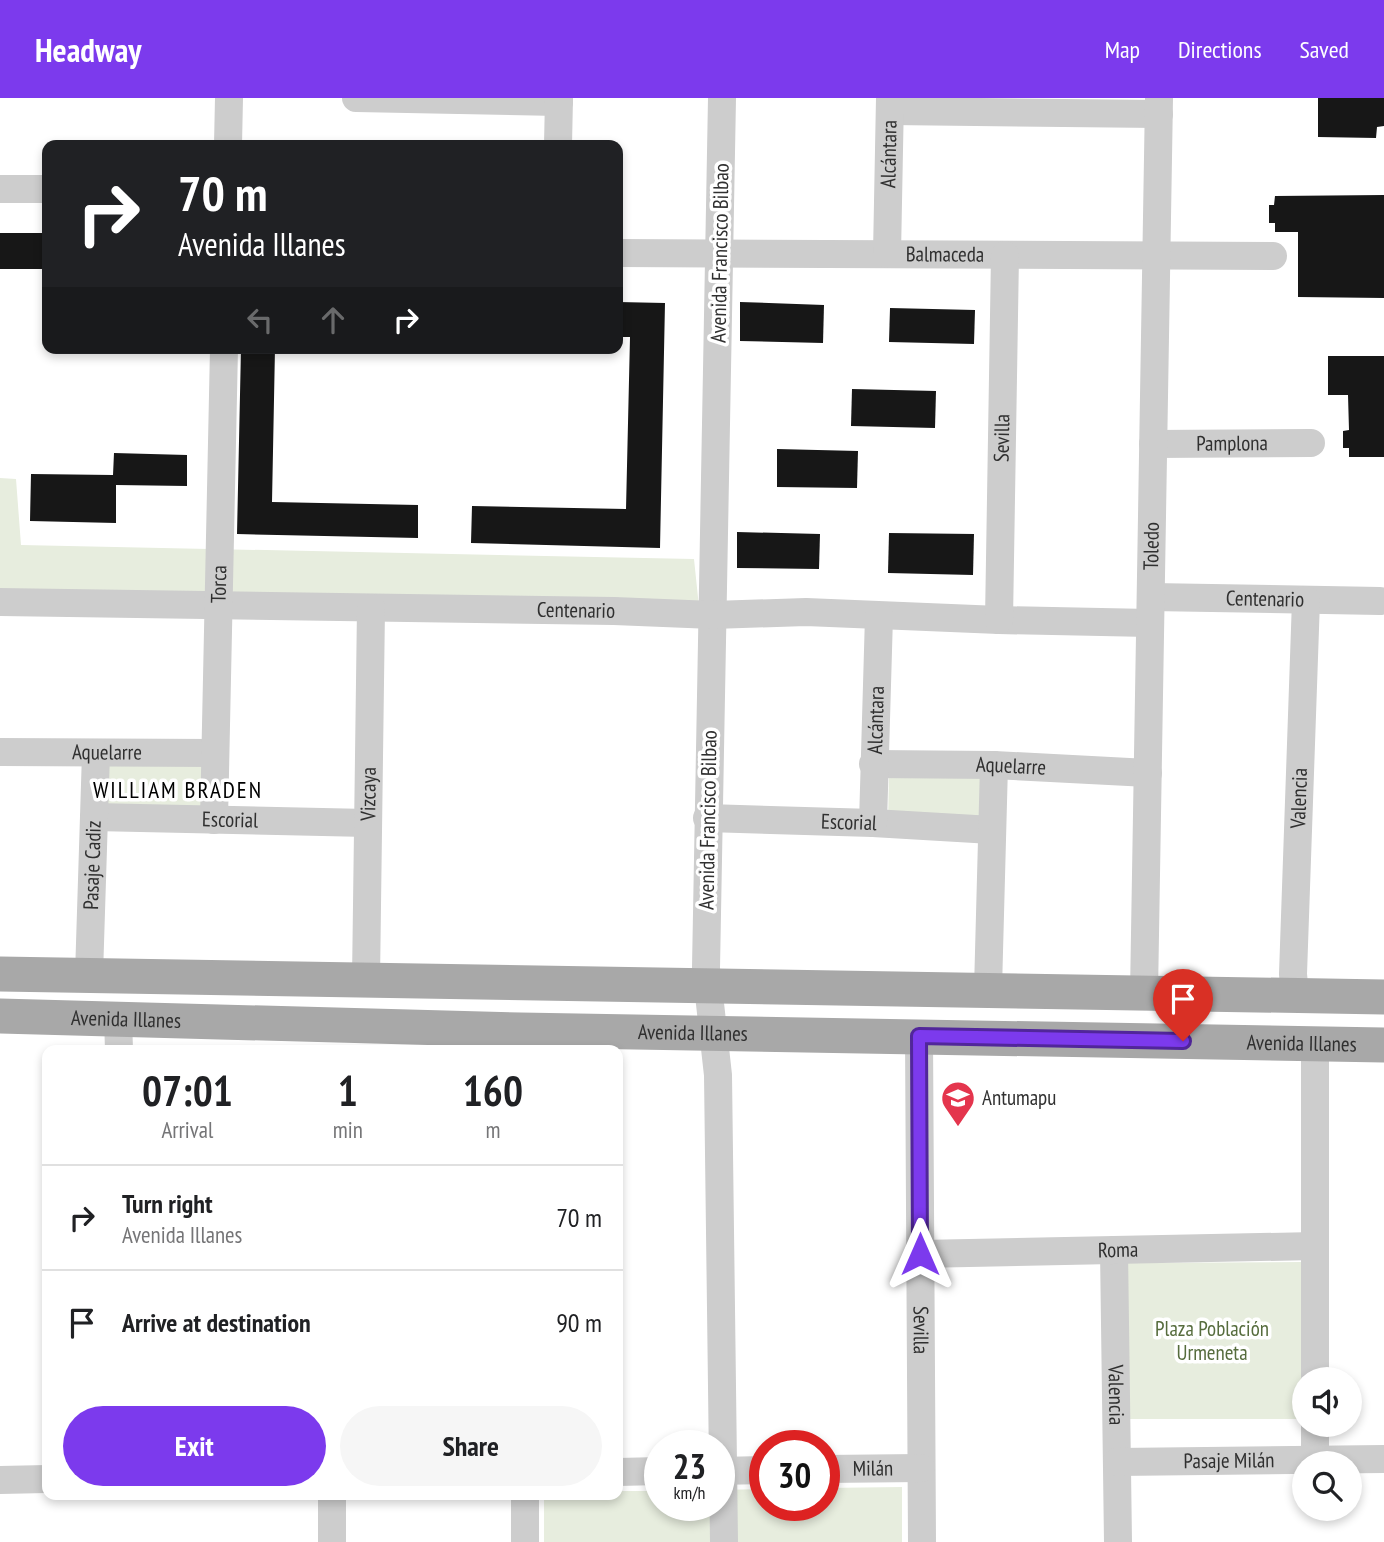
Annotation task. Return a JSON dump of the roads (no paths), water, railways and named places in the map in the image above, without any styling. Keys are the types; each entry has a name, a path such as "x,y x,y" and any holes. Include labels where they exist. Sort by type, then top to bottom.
{"main road":[{"name":"Avenida Illanes","path":"0,974 988,989 1384,998"},
{"name":"Avenida Illanes","path":"0,1016 119,1034 520,1040 714,1033 1384,1045"}],"street":[{"path":"228,140 229,98"},
{"path":"356,98 559,100 558,140"},
{"name":"Avenida Francisco Bilbao","path":"721,1430 718,1075 707,986 707,818 723,98"},
{"path":"890,104 1159,106"},
{"name":"Alcántara","path":"887,254 890,104"},
{"name":"Toledo","path":"1144,994 1159,106"},
{"path":"0,189 42,190"},
{"name":"Balmaceda","path":"623,253 1273,256"},
{"name":"Sevilla","path":"999,620 1005,255"},
{"name":"Torca","path":"214,820 224,354"},
{"name":"Pamplona","path":"1153,444 1311,443"},
{"name":"Centenario","path":"0,601 713,615 806,612 999,620 1306,600 1380,601"},
{"name":"Valencia","path":"1295,996 1293,974 1306,600"},
{"name":"Vizcaya","path":"366,980 371,608"},
{"name":"Alcántara","path":"873,823 879,616"},
{"name":"Aquelarre","path":"0,752 215,753"},
{"name":"Pasaje Cadiz","path":"89,975 96,753"},
{"name":"Aquelarre","path":"873,764 994,765 1148,774"},
{"path":"988,989 994,765"},
{"name":"Escorial","path":"94,817 368,823"},
{"name":"Escorial","path":"707,818 992,830"},
{"name":"Sevilla","path":"919,1036 922,1542"},
{"path":"1315,1044 1315,1367"},
{"name":"Roma","path":"920,1254 1315,1246"},
{"name":"Valencia","path":"1114,1250 1118,1542"},
{"name":"Pasaje Milán","path":"1362,1459 1384,1459"},
{"name":"Pasaje Milán","path":"1117,1462 1292,1460"},
{"name":"Milán","path":"840,1469 921,1468"},
{"path":"623,1472 644,1471"},
{"path":"0,1480 42,1479"},
{"path":"332,1500 332,1542"},
{"path":"525,1500 525,1542"},
{"name":"Avenida Francisco Bilbao","path":"723,1521 724,1542"}],"place":[{"name":"Antumapu","path":"958,1128"}],"district":[{"name":"WILLIAM BRADEN","path":"178,790"}],"park label":[{"name":"Plaza Población Urmeneta","path":"1212,1341"}]}
